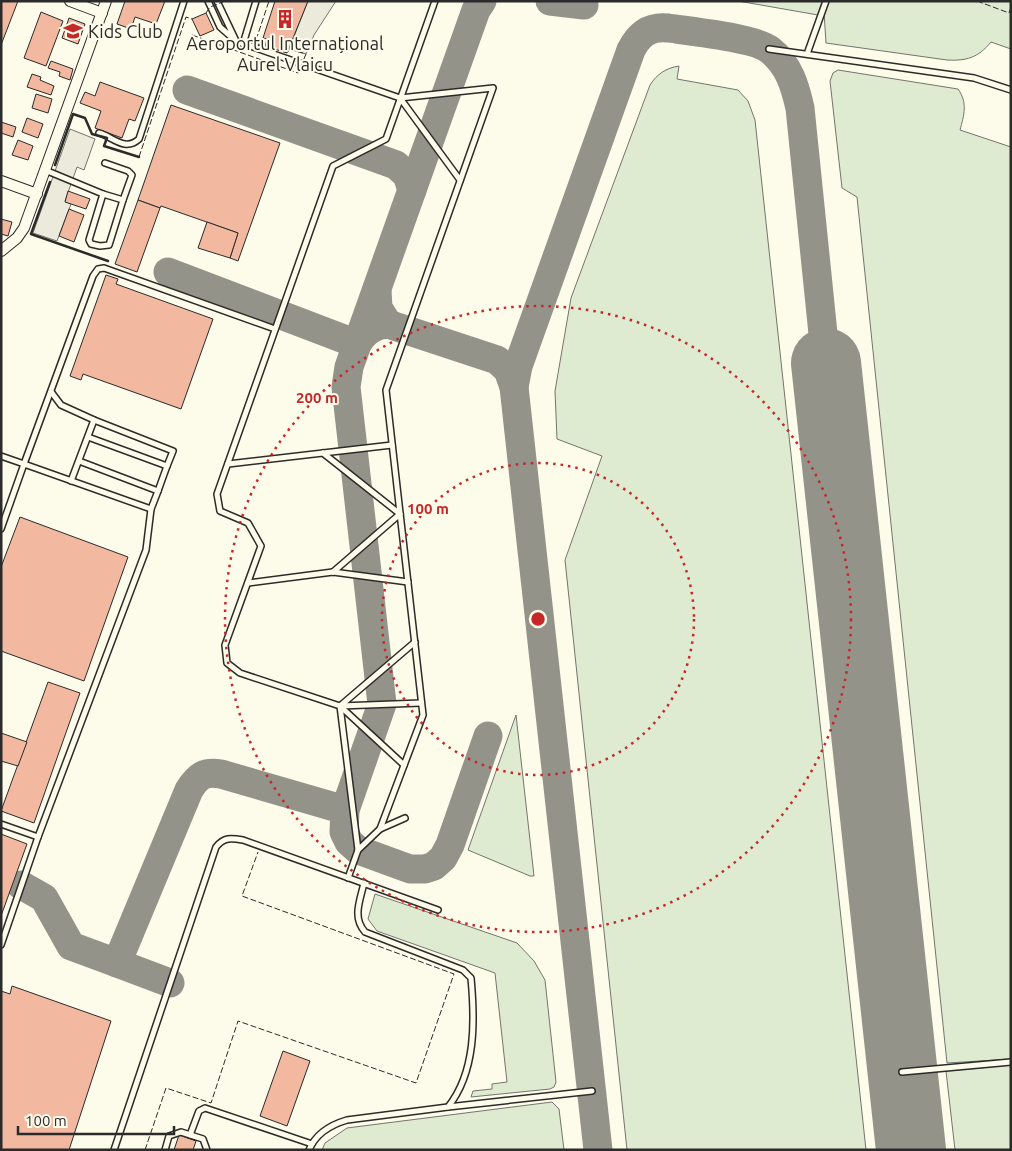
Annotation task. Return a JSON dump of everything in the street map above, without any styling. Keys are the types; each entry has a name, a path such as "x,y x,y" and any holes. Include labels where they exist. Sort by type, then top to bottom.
{"street":[{"path":"70,1 102,13"},
{"path":"1,251 17,238 24,228 106,1"},
{"path":"1,181 37,194"}],"lane":[{"path":"99,133 122,144 130,144 139,139 184,1"},
{"path":"208,1 220,27 236,41 400,98 493,88 387,382 386,396 423,715 380,829"},
{"path":"217,1 236,41"},
{"path":"243,44 256,1"},
{"path":"422,702 340,706 240,673 227,663 225,646 261,546 248,523 220,511 217,494 333,166 386,139 435,1"},
{"path":"807,54 826,1"},
{"path":"769,48 974,78 1011,90"},
{"path":"400,98 460,180"},
{"path":"103,194 89,235 91,244 100,246 109,245 132,175 128,171 106,163"},
{"path":"45,170 103,194 123,200"},
{"path":"1,529 93,276 98,269 104,268 275,329"},
{"path":"1,945 38,837 146,550 151,509 173,451 94,420 61,404 52,393"},
{"path":"71,481 94,420"},
{"path":"88,436 168,466"},
{"path":"228,464 392,445"},
{"path":"323,454 400,514"},
{"path":"1,456 151,509"},
{"path":"79,461 158,491"},
{"path":"334,572 400,514"},
{"path":"248,583 334,572 408,582"},
{"path":"340,706 415,642"},
{"path":"340,706 404,765"},
{"path":"340,706 358,850"},
{"path":"348,878 358,850 380,829 405,818"},
{"path":"1,824 38,837"},
{"path":"114,1150 216,847 220,842 233,838 243,840 438,910"},
{"path":"364,884 357,913 360,926 365,932 462,970 471,978 472,1004 467,1075 460,1092 448,1107"},
{"path":"902,1072 1011,1062"},
{"path":"309,1150 320,1134 332,1125 347,1120 592,1091"},
{"path":"190,1135 199,1111 205,1108 312,1144"},
{"path":"165,1150 169,1136 181,1132 203,1139 207,1150"}],"green space":[{"path":"738,1 823,1 818,15"},
{"path":"828,1 1011,1 1011,49 991,42 976,55 966,59 947,60 826,43 824,12"},
{"path":"679,66 677,79 738,90 748,101 755,120 866,1150 627,1150 565,560 602,456 557,439 555,391 571,298 650,85 662,72"},
{"path":"838,70 958,89 964,104 964,114 960,130 1011,147 1011,1059 947,1063 857,197 842,188 830,81 833,73"},
{"path":"516,715 534,876 468,850"},
{"path":"375,894 517,943 534,961 545,980 556,1082 554,1087 550,1089 471,1097 473,1091 492,1089 492,1084 507,1082 495,973 377,931 368,919"},
{"path":"1011,1065 1011,1150 955,1150 946,1071"},
{"path":"552,1102 559,1109 564,1150 322,1150 325,1143 347,1128"}],"shaded area":[{"path":"308,1 336,1 314,35 306,54 289,49"},
{"path":"70,129 95,139 84,170 77,167 65,201 71,204 57,241 33,233"}],"building":[{"path":"1,1 18,1 1,45"},
{"path":"125,1 165,1 156,24 135,17 131,29 117,24"},
{"name":"Aeroportul Internațional Aurel Vlaicu","path":"275,1 308,1 287,53 265,46 267,39 263,38"},
{"path":"41,12 63,21 46,66 24,58"},
{"path":"206,13 214,30 200,36 192,19"},
{"name":"Kids Club","path":"69,18 85,24 78,44 62,38"},
{"path":"51,61 73,69 70,80 59,76 60,72 48,68"},
{"path":"32,74 41,77 40,80 54,86 51,95 27,87"},
{"path":"100,82 144,98 135,121 129,119 122,138 95,128 101,111 80,103 85,92 95,96"},
{"path":"36,94 52,99 48,113 32,108"},
{"path":"171,105 280,143 238,261 230,258 238,233 161,206 160,208 138,200"},
{"path":"27,118 43,124 38,138 22,132"},
{"path":"1,122 16,127 13,137 1,133"},
{"path":"18,140 33,146 28,160 12,155"},
{"path":"68,191 90,199 86,209 65,202"},
{"path":"138,200 160,208 137,272 115,264"},
{"path":"69,209 84,215 74,242 59,236"},
{"path":"1,219 12,222 8,236 1,234"},
{"path":"207,222 238,233 230,258 198,248"},
{"path":"106,275 118,279 116,284 213,319 181,409 83,374 81,380 70,376"},
{"path":"20,517 128,557 84,681 1,651 1,567"},
{"path":"48,682 80,693 34,823 1,811"},
{"path":"1,733 27,742 18,766 1,761"},
{"path":"1,834 27,844 1,916"},
{"path":"12,986 111,1021 69,1150 1,1150 1,991 10,994"},
{"path":"283,1051 310,1061 287,1126 260,1116"},
{"path":"179,1135 196,1141 193,1150 174,1150"}],"taxiway":[{"path":"482,1 476,10 349,367 346,387 382,704 345,810 344,832 349,842 358,850 410,869 425,869 434,866 443,858 450,845 488,736"},
{"path":"550,1 584,5"},
{"path":"598,1150 514,387 518,366 631,50 641,35 646,32 656,28 668,28 751,42 770,50 787,69 800,108 826,363"},
{"path":"187,90 396,165 407,175 412,190"},
{"path":"168,272 357,344 370,330 388,324 378,308 377,290"},
{"path":"388,324 497,360 508,370 514,387"},
{"path":"170,983 117,963 189,790 195,781 206,774 221,774 345,810"},
{"path":"21,885 44,898 71,946 117,963"}],"runway":[{"path":"826,363 911,1150"}],"fence":[{"path":"206,13 210,7 225,1"},
{"path":"268,47 255,43 269,1"},
{"path":"977,1 1009,13 1011,7"},
{"path":"139,157 186,17 192,19"},
{"path":"192,35 298,73 306,54 289,49 288,52"},
{"path":"145,1150 166,1088 211,1103 238,1021 416,1083 454,974 242,896 258,852"}],"wall":[{"path":"55,165 73,114 85,118 92,134 107,138 104,146 139,157"},
{"path":"50,182 31,234 108,261"}],"place":[{"name":"Aeroportul Internațional Aurel Vlaicu","path":"285,19"},
{"name":"Kids Club","path":"73,31"}]}
